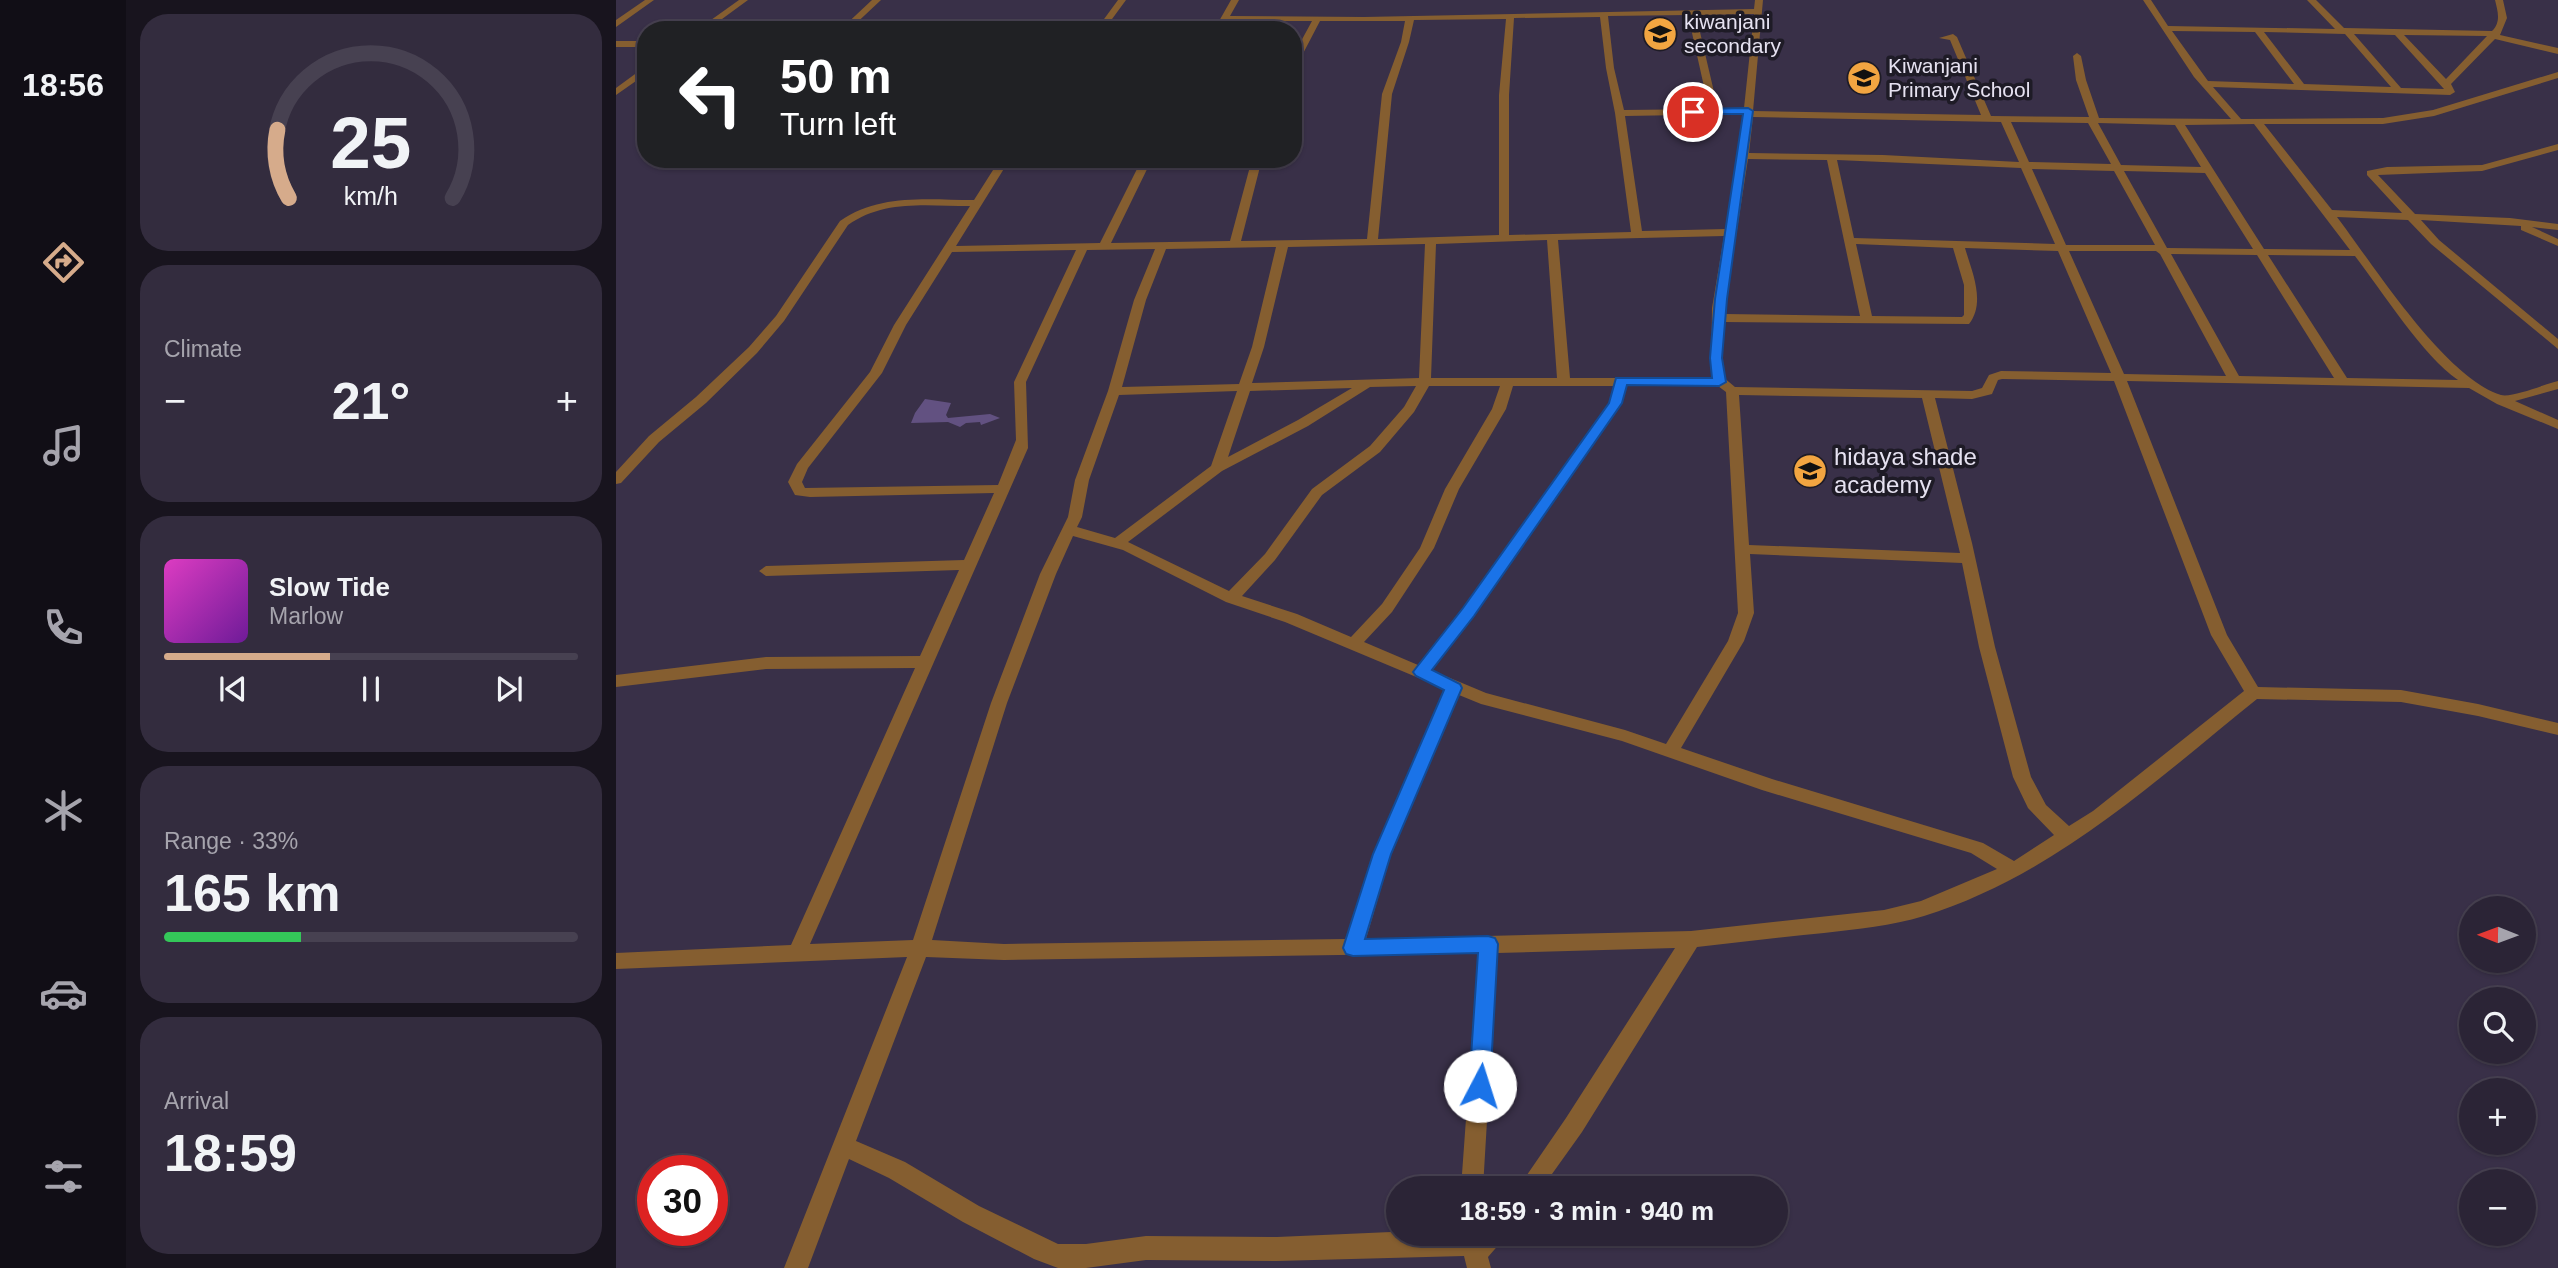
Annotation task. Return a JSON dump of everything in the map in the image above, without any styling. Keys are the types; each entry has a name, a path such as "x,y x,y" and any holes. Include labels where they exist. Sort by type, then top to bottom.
{"street":[{"path":"616,24 650,0"},
{"path":"714,21 744,0"},
{"path":"854,21 877,0"},
{"path":"1107,21 1122,0"},
{"path":"1223,21 1236,0"},
{"path":"2147,0 2204,84 2239,122"},
{"path":"2311,0 2343,30 2397,89"},
{"path":"2204,84 2448,88 2495,35 2503,18 2499,0"},
{"path":"1225,18 1410,18 1691,12 1757,5 1756,43 1743,156 1719,318 1716,368 1719,382"},
{"path":"1691,12 1714,111"},
{"path":"1604,14 1637,234"},
{"path":"1504,237 1504,95 1510,15"},
{"path":"1372,242 1387,94 1405,42 1410,18"},
{"path":"1302,48 1317,19"},
{"path":"2164,28 2495,35 2558,51"},
{"path":"2256,28 2300,86"},
{"path":"2397,32 2448,88 2451,108"},
{"path":"1943,38 1953,37 1987,118"},
{"path":"616,44 637,44"},
{"path":"2077,56 2093,120 2160,249 2234,378"},
{"path":"1620,113 1714,111 2005,120 2178,122 2397,120 2451,108 2558,75"},
{"path":"616,92 637,76"},
{"path":"2005,120 2119,377 2219,635 2253,693"},
{"path":"2256,121 2432,348 2453,371 2469,384 2502,401 2558,425"},
{"path":"2178,122 2342,380"},
{"path":"2558,147 2482,168 2372,172 2371,175 2435,242 2558,345"},
{"path":"1743,156 2210,170"},
{"path":"1831,157 1867,320"},
{"path":"999,168 900,325 876,373 803,467 795,482 800,492 810,494 1001,489"},
{"path":"1104,246 1143,168"},
{"path":"1235,244 1255,168"},
{"path":"616,480 654,439 740,366 780,318 844,223 853,214 884,204 975,203"},
{"path":"2329,213 2510,221 2558,227"},
{"path":"2510,221 2558,243"},
{"path":"950,249 1372,242 1731,232"},
{"path":"1552,238 1564,383"},
{"path":"1231,598 1270,557 1317,492 1375,449 1409,410 1425,382 1432,240"},
{"path":"1850,241 2360,253"},
{"path":"1217,468 1258,347 1283,243"},
{"path":"796,1268 920,948 999,703 1048,574 1070,530 1082,480 1114,391 1140,300 1162,245"},
{"path":"1719,318 1967,320 1972,312 1971,299 1958,245"},
{"path":"796,955 970,565 1024,437 1019,400 1020,382 1083,247"},
{"path":"1114,391 1369,383 1621,381 1719,382 1732,391 1983,393 1990,388 1995,376 2001,375 2469,384"},
{"path":"1422,672 1468,612 1616,403 1621,392 1621,381"},
{"path":"1118,543 1217,468 1303,423 1369,383"},
{"path":"1353,644 1387,608 1427,548 1452,489 1499,409 1507,384"},
{"path":"2502,401 2558,385"},
{"path":"1671,750 1743,627 1746,594 1732,391"},
{"path":"1927,394 1968,558 1987,648 2025,789 2038,811 2067,835"},
{"path":"1070,530 1118,543 1231,598 1291,618 1454,688 1671,750 1768,785 1977,848 2014,870"},
{"path":"1743,549 1968,558"},
{"path":"766,571 970,565"},
{"path":"616,681 766,663 925,662"},
{"path":"1353,948 1382,854 1454,688"},
{"path":"616,961 920,948 1004,952 1353,948 1691,939 1884,918 1922,909 2014,870 2132,791 2253,693 2401,696 2478,710 2558,729"},
{"path":"1538,1176 1574,1125 1691,939"},
{"path":"1473,1176 1488,944"},
{"path":"844,1146 897,1170 971,1214 1042,1251 1058,1256 1086,1256 1146,1248 1277,1250 1391,1244 1479,1247"}],"shaded area":[{"path":"925,399 951,403 946,415 948,418 990,414 1000,418 981,425 980,422 966,423 960,427 948,422 911,423"}],"place":[{"name":"kiwanjani secondary","path":"1660,34"},
{"name":"Kiwanjani Primary School","path":"1864,78"},
{"name":"hidaya shade academy","path":"1810,471"}],"route":[{"path":"1480,1086 1488,944 1353,948 1382,854 1407,791 1454,688 1422,672 1468,612 1616,403 1621,392 1621,381 1719,382 1716,358 1721,299 1739,189 1748,111 1693,112"}]}
